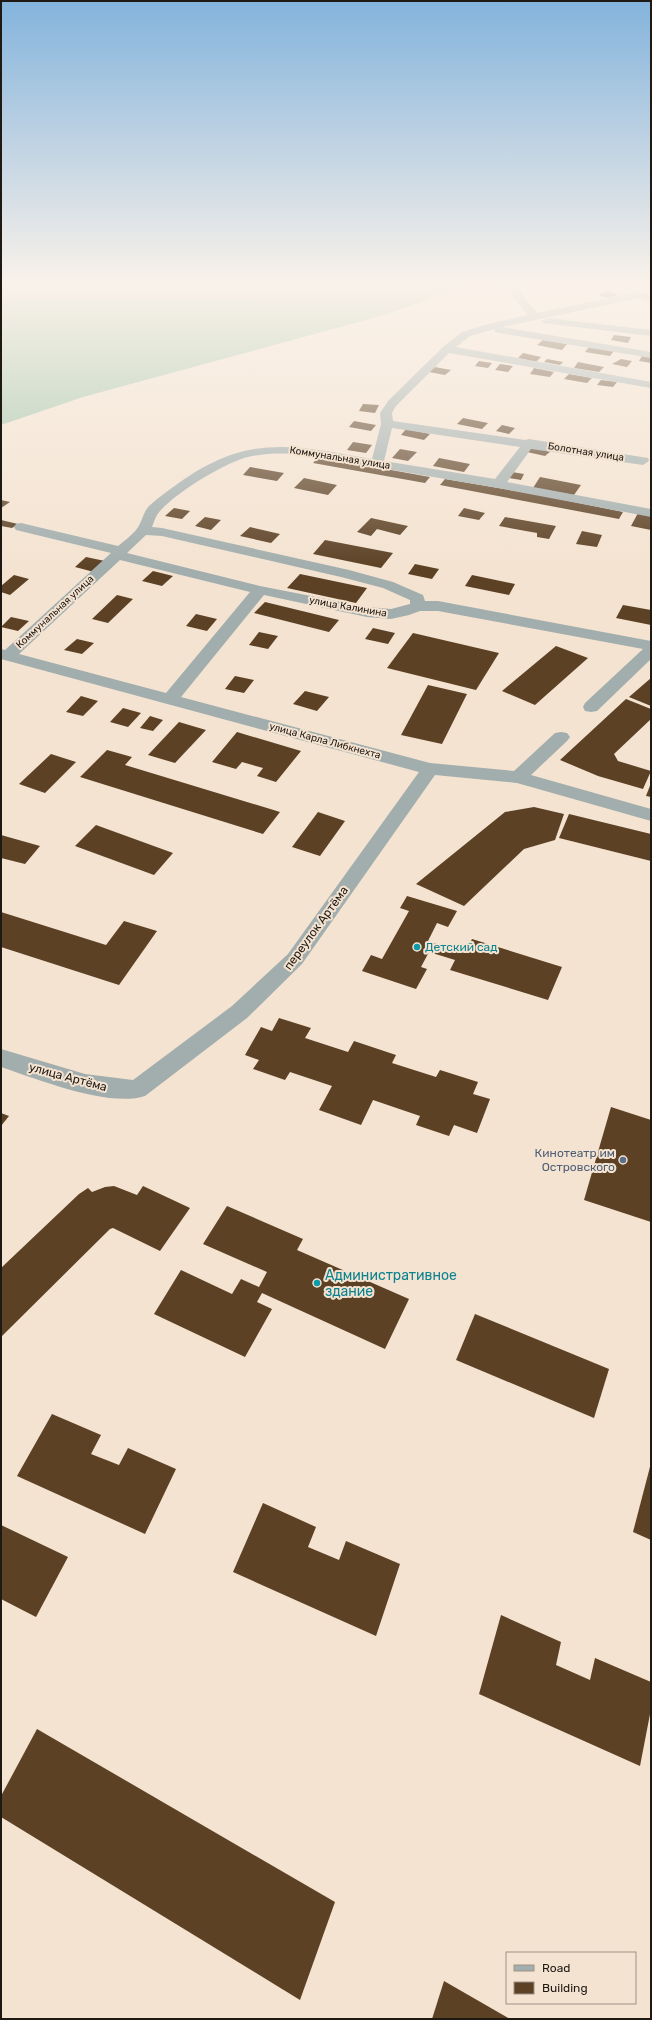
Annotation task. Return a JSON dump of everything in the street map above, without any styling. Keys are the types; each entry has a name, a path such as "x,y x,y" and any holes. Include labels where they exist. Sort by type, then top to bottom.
{"street":[{"path":"377,464 387,424 386,413 392,404 416,379"},
{"path":"619,379 651,385"},
{"name":"Болотная улица","path":"387,424 529,443 643,461"},
{"path":"498,484 529,443"},
{"name":"Коммунальная улица","path":"5,655 143,531 153,510 162,502 214,465 241,454 264,450 299,450 498,484 651,513"},
{"name":"улица Калинина","path":"21,527 260,590 379,614 404,612 417,606 438,606 651,646"},
{"path":"143,531 162,532 344,573 388,585 418,598 419,602 417,606"},
{"path":"170,699 260,590"},
{"path":"591,707 651,650"},
{"name":"улица Карла Либкнехта","path":"5,655 430,769 518,777 651,815"},
{"path":"518,777 561,737"},
{"name":"переулок Артёма","path":"137,1089 251,1003 276,980 295,959 430,769"},
{"name":"улица Артёма","path":"1,1058 98,1086 116,1090 137,1089"}],"green space":[{"path":"1,379 148,379 83,397 1,425"}],"building":[{"path":"566,379 591,379 587,383"},
{"path":"601,380 617,382 613,387 597,385"},
{"path":"363,404 379,405 375,413 359,411"},
{"path":"463,418 488,423 482,429 457,424"},
{"path":"354,421 376,425 371,431 349,427"},
{"path":"502,425 515,428 509,434 496,431"},
{"path":"406,429 430,434 424,440 401,435"},
{"path":"353,442 372,445 366,453 347,450"},
{"path":"532,447 551,451 545,456 527,452"},
{"path":"400,449 417,452 408,461 392,458"},
{"path":"319,457 430,477 425,483 313,463"},
{"path":"439,458 470,464 464,472 433,466"},
{"path":"250,467 284,473 277,481 243,475"},
{"path":"512,472 524,474 521,480 509,478"},
{"path":"540,477 581,485 574,495 533,488"},
{"path":"304,478 337,485 328,495 294,488"},
{"path":"445,479 539,495 623,512 619,519 440,485"},
{"path":"1,500 10,502 1,508"},
{"path":"174,508 190,511 182,519 165,516"},
{"path":"464,508 485,513 479,520 458,516"},
{"path":"638,513 651,515 651,530 631,526"},
{"path":"205,517 221,520 211,530 195,526"},
{"path":"505,517 556,526 549,539 537,537 537,533 499,526"},
{"path":"371,518 408,526 400,535 377,529 371,536 357,532"},
{"path":"1,520 18,524 12,528 1,526"},
{"path":"250,527 280,534 271,543 240,536"},
{"path":"582,531 602,535 597,547 576,544"},
{"path":"325,540 393,553 381,568 313,554"},
{"path":"86,557 105,561 94,572 75,567"},
{"path":"415,564 439,569 432,579 408,574"},
{"path":"153,571 173,576 162,586 142,581"},
{"path":"300,574 367,588 356,603 287,588"},
{"path":"14,575 29,579 10,595 1,592 1,586"},
{"path":"472,575 515,584 509,595 465,586"},
{"path":"117,595 133,599 108,623 92,619"},
{"path":"265,602 339,620 329,632 254,613"},
{"path":"623,605 651,610 651,625 616,618"},
{"path":"196,614 217,619 207,631 186,626"},
{"path":"11,617 29,621 18,631 1,627"},
{"path":"373,628 395,633 388,644 365,639"},
{"path":"259,632 278,636 268,649 249,645"},
{"path":"413,633 499,653 476,690 387,668"},
{"path":"77,639 94,643 82,654 64,650"},
{"path":"556,646 588,658 535,705 502,691"},
{"path":"235,676 254,680 244,693 225,689"},
{"path":"651,678 651,706 629,697"},
{"path":"428,685 467,694 442,744 401,735"},
{"path":"305,691 329,697 317,711 293,704"},
{"path":"81,696 98,701 83,716 66,712"},
{"path":"626,699 651,709 651,719 614,754 618,761 651,771 643,789 598,776 560,760"},
{"path":"123,708 141,713 128,727 110,722"},
{"path":"150,716 163,720 153,731 140,728"},
{"path":"179,722 206,730 175,763 148,755"},
{"path":"237,732 301,751 276,782 257,776 263,768 242,762 236,769 212,762"},
{"path":"107,750 132,757 125,765 280,812 263,834 80,777"},
{"path":"51,754 76,762 45,793 19,784"},
{"path":"651,783 651,797 646,796"},
{"path":"534,807 564,814 555,840 524,849 464,906 416,884 505,812"},
{"path":"318,812 345,821 320,856 292,847"},
{"path":"569,814 651,834 651,861 559,838"},
{"path":"96,825 173,853 154,875 75,846"},
{"path":"1,835 40,846 25,864 1,858"},
{"name":"Детский сад","path":"407,896 457,911 448,927 437,923 428,941 465,953 472,939 562,967 548,1000 450,970 455,960 429,952 421,967 427,969 416,989 362,971 371,955 382,959 409,911 400,908"},
{"path":"1,912 106,945 124,921 157,931 119,985 1,947"},
{"path":"279,1018 311,1028 305,1038 348,1052 354,1041 396,1055 392,1063 436,1077 440,1070 478,1082 473,1094 490,1099 477,1133 454,1125 449,1136 416,1125 420,1116 373,1100 361,1125 319,1110 332,1086 290,1072 285,1080 253,1069 259,1060 245,1055 261,1027 272,1031"},
{"name":"Кинотеатр им Островского","path":"611,1107 651,1120 651,1222 584,1200"},
{"path":"1,1113 9,1116 1,1126"},
{"path":"114,1186 137,1195 143,1186 190,1208 160,1251 113,1228 110,1229 1,1337 1,1268 79,1194 88,1188 92,1192 105,1187"},
{"name":"Административное здание","path":"227,1206 303,1239 297,1250 409,1299 385,1349 262,1293 257,1302 272,1309 245,1357 154,1314 181,1270 232,1294 241,1279 259,1287 267,1272 203,1244"},
{"path":"475,1314 609,1369 594,1418 456,1360"},
{"path":"52,1414 101,1435 91,1454 119,1465 128,1448 176,1469 145,1534 17,1476"},
{"path":"651,1463 651,1540 633,1532"},
{"path":"263,1503 316,1527 308,1547 339,1560 346,1541 400,1564 376,1636 233,1572"},
{"path":"1,1525 68,1557 36,1617 1,1599"},
{"path":"501,1615 561,1642 556,1665 590,1680 595,1658 651,1682 651,1709 640,1766 479,1694"},
{"path":"37,1729 335,1902 300,2000 1,1817 1,1796"},
{"path":"444,1981 510,2019 432,2019"}],"place":[{"name":"Детский сад","path":"417,947"},
{"name":"Кинотеатр им Островского","path":"623,1160"},
{"name":"Административное здание","path":"317,1283"}]}
